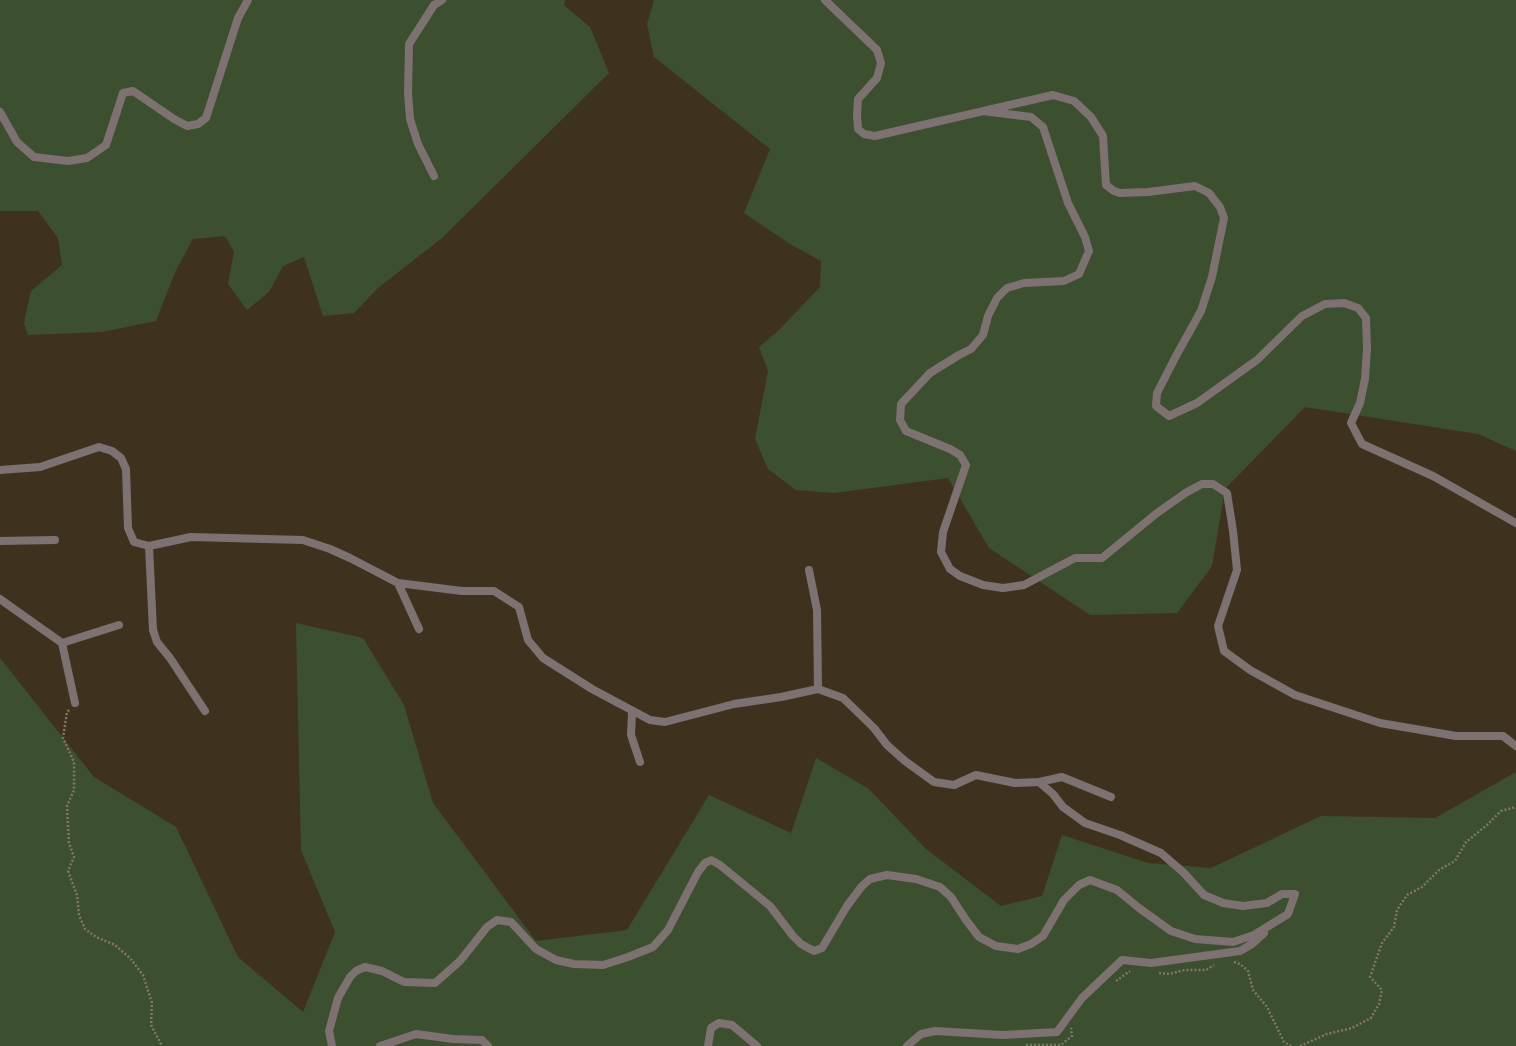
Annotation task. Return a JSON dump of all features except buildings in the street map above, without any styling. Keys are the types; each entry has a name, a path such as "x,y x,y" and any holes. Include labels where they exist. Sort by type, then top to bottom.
{"lane":[{"path":"0,112 17,142 34,157 68,161 87,158 106,145 123,93 133,91 187,126 198,124 206,118 238,18 248,0"},
{"path":"434,176 418,144 410,119 408,93 409,44 434,5 442,0"},
{"path":"825,0 877,50 881,63 877,78 858,99 858,129 864,134 875,136 1053,95 1074,101 1091,117 1103,136 1106,185 1114,191 1120,193 1148,192 1195,186 1209,193 1220,206 1224,218 1212,277 1206,298 1201,311 1157,393 1156,406 1169,416 1197,403 1257,360 1302,316 1325,304 1344,303 1358,308 1366,318 1367,348 1365,379 1360,404 1351,424 1362,444 1433,476 1516,523"},
{"path":"983,111 1030,117 1043,127 1068,203 1085,237 1089,250 1079,274 1064,281 1024,283 1007,288 997,298 988,316 984,335 971,349 930,373 901,404 900,420 906,431 950,449 960,455 966,465 943,532 941,552 950,568 960,576 983,585 1003,588 1024,585 1075,558 1102,558 1157,513 1186,492 1202,484 1213,484 1227,493 1237,570 1218,626 1224,651 1250,670 1295,695 1380,722 1456,736 1502,736 1516,746"},
{"path":"0,470 40,467 99,447 112,451 121,458 126,469 128,528 134,542 149,546 191,537 303,540 330,549 350,558 398,583 462,592 494,591 519,607 528,640 543,658 592,689 632,712 650,720 665,722 734,704 781,697 818,689 843,698 874,728 887,745 910,765 934,782 954,785 976,775 1015,783 1038,782 1062,777 1112,797"},
{"path":"0,541 55,540"},
{"path":"149,546 153,630 157,642 170,658 205,711"},
{"path":"809,570 817,610 818,689"},
{"path":"398,583 419,629"},
{"path":"0,599 62,643 75,703"},
{"path":"62,643 119,625"},
{"path":"632,712 631,735 640,762"},
{"path":"332,1046 329,1031 338,998 350,977 356,971 365,967 382,971 404,982 435,983 460,961 487,927 497,920 511,922 536,949 556,960 574,964 603,965 652,947 668,930 698,872 705,863 711,860 720,865 770,906 793,936 801,944 814,951 822,948 862,886 870,879 887,875 916,879 940,887 951,897 979,937 996,946 1018,949 1031,944 1043,936 1064,900 1079,885 1090,880 1117,890 1171,931 1195,939 1233,942 1254,935 1288,914 1295,894 1282,894 1267,903 1243,906 1223,903 1204,895 1184,873 1161,853 1120,835 1084,823 1063,807 1053,794 1038,782"},
{"path":"907,1046 921,1034 935,1031 1003,1035 1057,1032 1082,998 1122,960 1151,963 1240,951 1252,944 1271,925"},
{"path":"708,1046 711,1028 718,1023 732,1025 757,1046"},
{"path":"380,1046 416,1034 453,1039 482,1040 488,1046"}],"path":[{"path":"75,703 67,712 63,738 74,762 74,790 67,806 68,843 74,857 68,871 77,895 79,915 85,929 96,937 115,945 130,958 143,975 152,1003 151,1025 162,1046"},
{"path":"1300,1046 1327,1034 1352,1028 1371,1018 1379,1004 1382,990 1370,977 1382,943 1394,927 1396,910 1406,895 1422,887 1439,870 1455,861 1466,842 1501,811 1516,807"},
{"path":"1232,961 1240,964 1248,971 1253,990 1267,1007 1284,1042 1291,1046"},
{"path":"1157,973 1169,974 1185,970 1206,970 1215,965"},
{"path":"1110,986 1129,972 1136,972"},
{"path":"1023,1045 1061,1045 1072,1036 1071,1025"}],"green space":[{"path":"0,0 565,0 564,5 590,27 609,73 442,238 378,288 354,313 323,316 304,257 283,266 269,292 247,310 228,284 234,252 225,236 193,239 176,270 156,321 102,332 28,335 24,323 31,291 62,265 58,238 38,211 0,211"},
{"path":"654,0 1516,0 1516,451 1478,434 1305,407 1225,489 1212,566 1177,613 1090,615 989,548 948,478 834,493 796,490 768,469 755,439 768,371 759,347 778,331 820,287 821,261 790,244 744,213 770,149 654,57 647,24"},
{"path":"296,623 363,638 404,705 433,803 536,941 627,930 709,795 791,833 816,758 869,789 926,849 1001,906 1042,896 1062,835 1148,863 1211,868 1321,816 1435,818 1516,772 1516,1046 0,1046 0,658 94,777 176,827 238,957 303,1012 335,932 301,850"}]}
